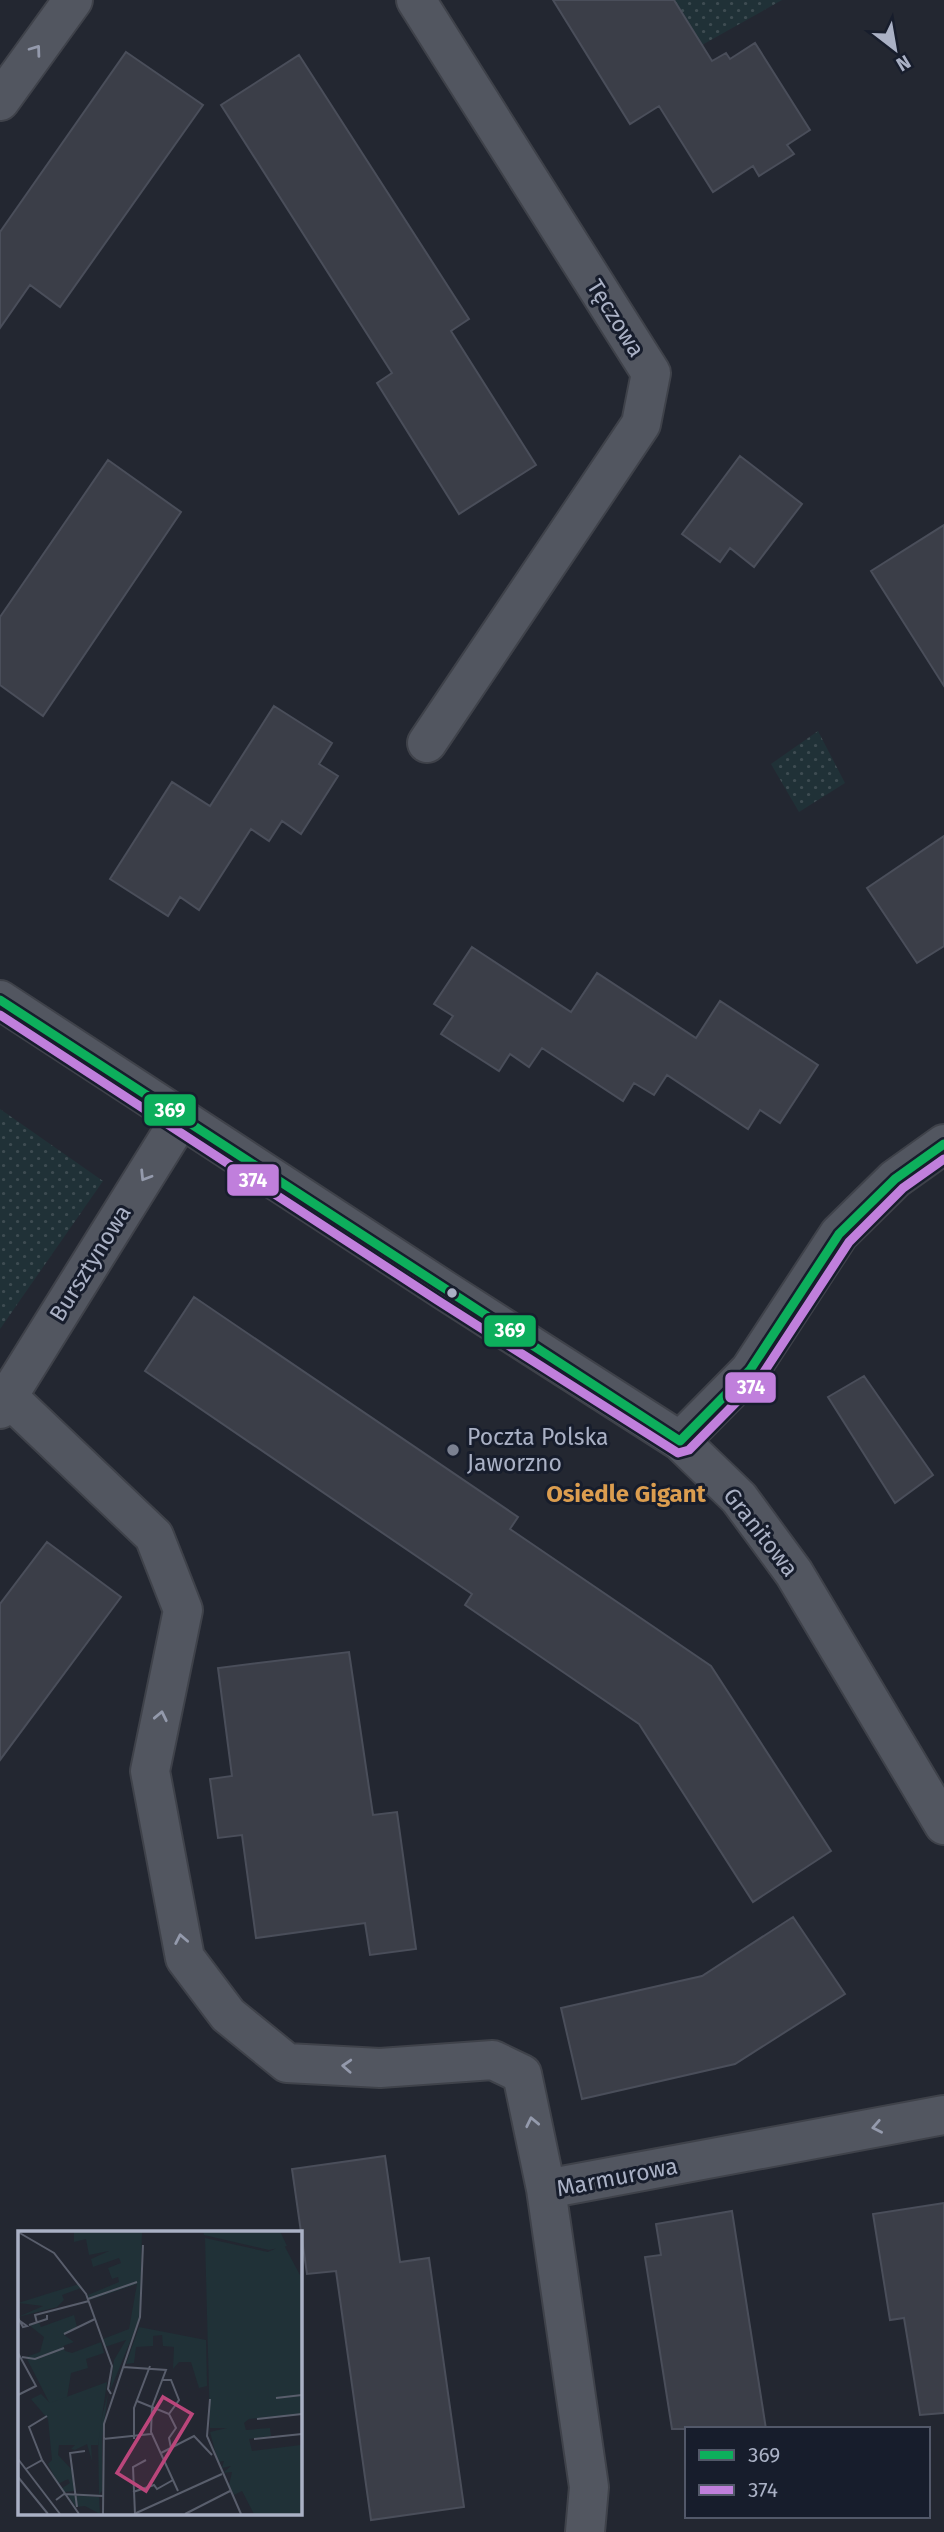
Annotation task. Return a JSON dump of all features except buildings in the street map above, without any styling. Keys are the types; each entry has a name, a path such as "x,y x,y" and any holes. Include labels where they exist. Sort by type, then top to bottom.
{"street":[{"path":"0,101 73,0"},
{"name":"Tęczowa","path":"416,0 651,373 641,424 427,743"},
{"name":"Granitowa","path":"0,1000 680,1441 739,1498 794,1573 944,1825"},
{"name":"Bursztynowa","path":"4,1403 181,1118"},
{"path":"680,1441 750,1370 839,1234 895,1179 944,1144"},
{"path":"4,1403 154,1536 183,1610 150,1771 185,1958 228,2015 287,2063 380,2068 493,2060 522,2074 546,2189"},
{"name":"Marmurowa","path":"585,2532 589,2487 546,2189 944,2115"}],"shaded area":[{"path":"674,0 782,0 702,45"},
{"path":"818,731 845,783 799,812 771,764"},
{"path":"0,1109 103,1181 0,1329"}],"transit line":[{"name":"369","path":"0,1000 680,1441"},
{"name":"374","path":"0,1015 437,1300 678,1453 689,1450 760,1378 849,1242 903,1188 944,1159"},
{"name":"369","path":"680,1441 750,1370 839,1234 895,1179 944,1144"}],"place":[{"name":"Poczta Polska Jaworzno","path":"453,1450"}],"district":[{"name":"Osiedle Gigant","path":"626,1494"}]}
